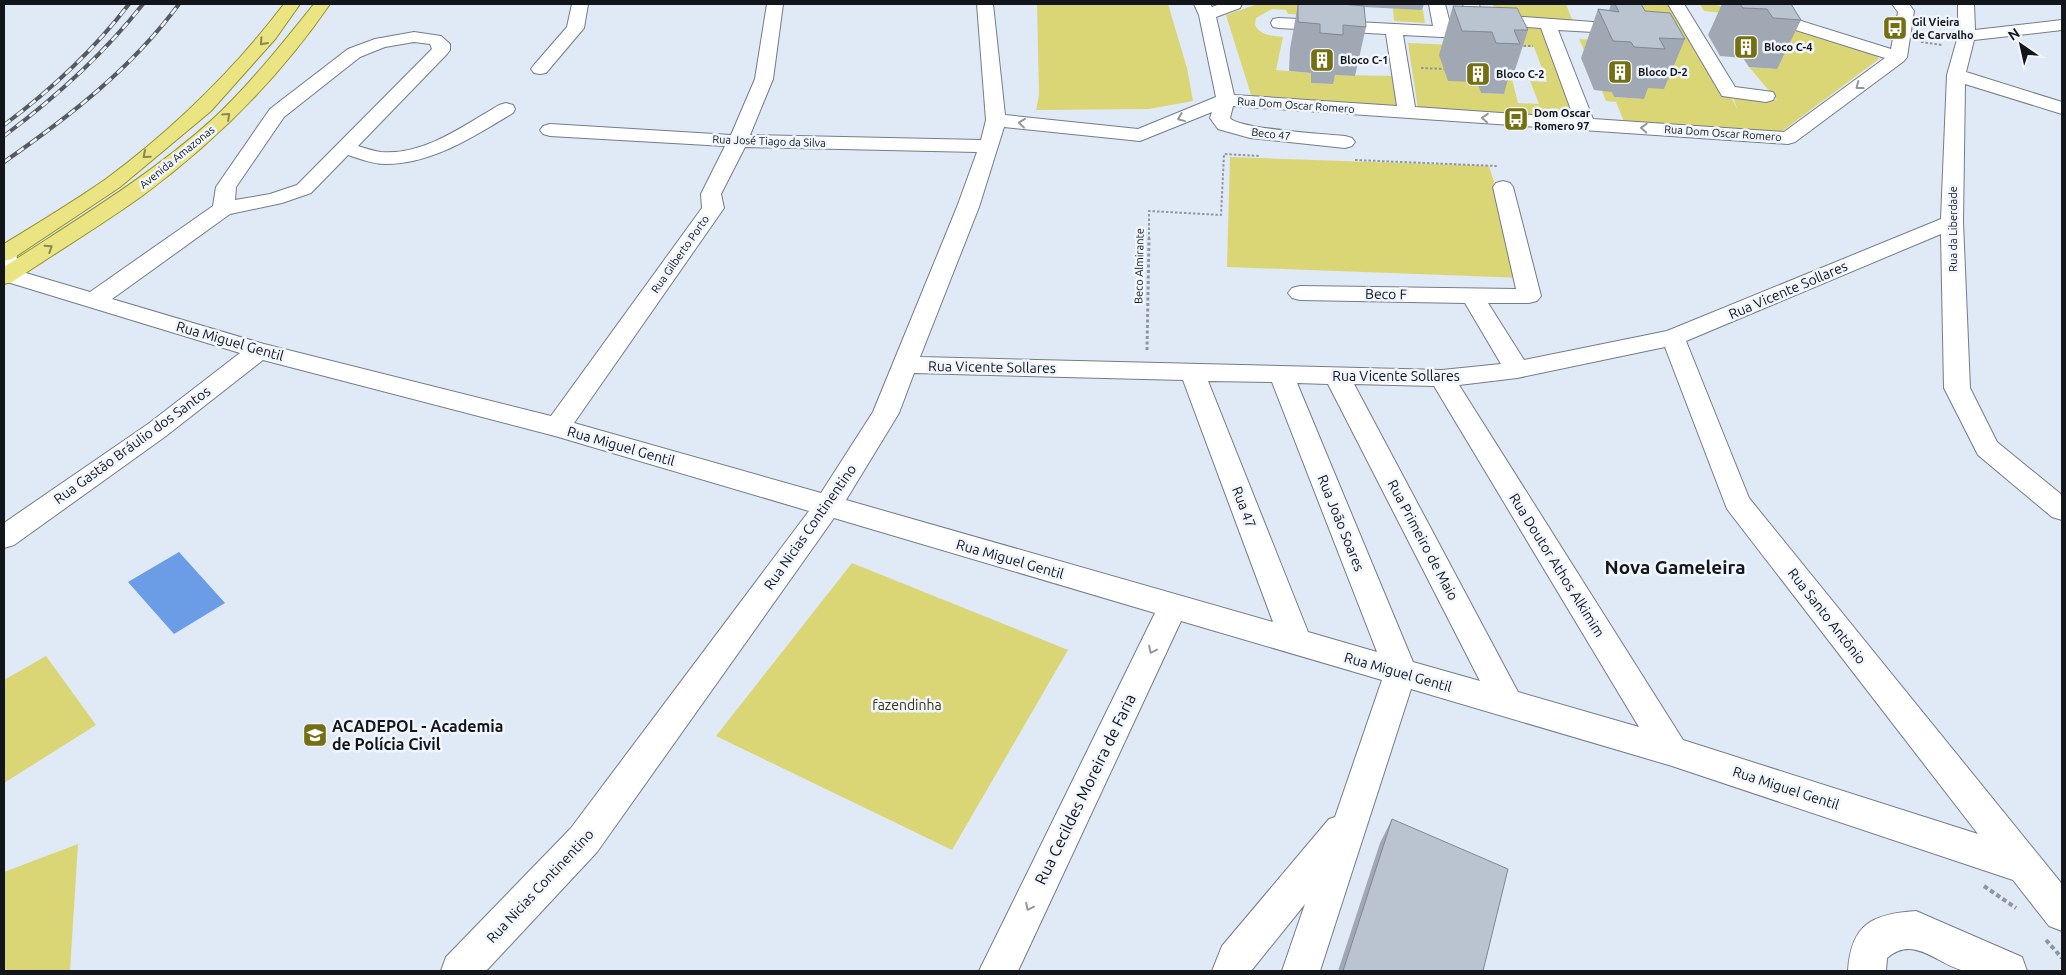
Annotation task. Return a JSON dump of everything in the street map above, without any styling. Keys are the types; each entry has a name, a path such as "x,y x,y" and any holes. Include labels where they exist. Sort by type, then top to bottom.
{"main road":[{"name":"Avenida Amazonas","path":"5,265 112,183 204,107 270,34 292,4"},
{"name":"Avenida Amazonas","path":"5,265 135,191 232,112 273,68 322,4"}],"street":[{"path":"322,4 328,4"},
{"path":"540,69 575,28 580,4"},
{"name":"Rua Gilberto Porto","path":"557,427 712,208 711,194 738,141 764,79 775,4"},
{"name":"Rua Nicias Continentino","path":"460,971 584,840 828,506 886,413 968,207 996,120 985,4"},
{"path":"1205,9 1234,4"},
{"path":"1437,4 1443,32"},
{"path":"1676,4 1729,92 1766,96"},
{"path":"1731,4 1898,57 1906,11 1900,4"},
{"name":"Rua da Liberdade","path":"1966,4 1965,42 1956,75 1952,222 1958,388 1987,448 2062,510"},
{"name":"Rua Dom Oscar Romero","path":"1205,9 1226,100 1788,138 1898,57"},
{"path":"1279,23 1480,34 1472,11 1547,23 1638,30 1628,12"},
{"path":"1547,23 1586,124"},
{"path":"1965,42 2062,25"},
{"path":"1394,30 1406,99 1406,112"},
{"path":"95,300 223,209 275,199 304,189 440,50 441,44 435,40 414,37 381,43 354,53 277,113 226,187 223,209"},
{"path":"1956,75 2062,108"},
{"path":"996,120 1140,135 1226,100"},
{"name":"Beco 47","path":"1226,100 1220,118 1225,125 1250,132 1347,151"},
{"path":"344,148 383,158 408,156 442,144 506,109"},
{"name":"Rua José Tiago da Silva","path":"550,130 738,141 989,146"},
{"name":"Beco F","path":"1300,292 1530,296 1503,187"},
{"name":"Rua Vicente Sollares","path":"904,365 1442,378 1517,370 1674,338 1952,222"},
{"name":"Rua Miguel Gentil","path":"5,265 95,300 259,351 557,427 1672,751 2027,867"},
{"path":"1472,296 1517,370"},
{"name":"Rua Santo Antônio","path":"1674,338 1737,502 2027,867 2053,925"},
{"name":"Rua Gastão Bráulio dos Santos","path":"4,537 157,430 259,351"},
{"name":"Rua 47","path":"1192,372 1296,642"},
{"name":"Rua João Soares","path":"1281,374 1401,672"},
{"name":"Rua Primeiro de Maio","path":"1337,376 1508,704"},
{"name":"Rua Doutor Athos Alkimim","path":"1442,378 1672,751"},
{"name":"Rua Cecildes Moreira de Faria","path":"998,971 1173,606"},
{"path":"1301,971 1401,672"},
{"path":"1231,971 1236,960 1352,817"},
{"path":"1867,971 1869,949 1882,937 1889,932 1916,930 2008,971"}],"path":[{"path":"1913,41 1965,42"},
{"name":"Beco Almirante","path":"1146,371 1149,211 1221,216 1224,154 1260,156 1250,132"},
{"path":"1347,151 1496,166 1503,187"},
{"path":"1976,881 2017,909"},
{"path":"2053,925 2062,958"}],"green space":[{"path":"1037,4 1168,4 1187,68 1193,101 1149,109 1036,110 1039,95"},
{"path":"1258,4 1336,4 1344,17 1288,14 1286,10 1272,9 1256,18 1255,25 1257,29 1267,34 1283,37 1276,70 1311,73 1311,83 1332,84 1333,75 1402,76 1403,109 1252,98 1226,15"},
{"path":"1493,4 1566,4 1573,22 1496,17"},
{"path":"1623,4 1676,4 1729,92 1738,111 1733,97 1777,100 1749,67 1776,69 1769,56 1784,57 1771,37 1732,14 1704,11 1700,4 1713,4 1804,30 1876,55 1879,59 1781,132 1625,124 1616,102 1606,101 1602,91 1612,91 1614,97 1643,99 1588,59 1579,39 1645,42"},
{"path":"1393,8 1423,10 1425,23 1394,21"},
{"path":"1491,20 1547,23 1575,121 1418,109 1408,43 1477,46 1448,80 1477,82 1481,93 1503,94 1498,79 1512,79 1518,103 1539,104 1530,81 1547,82 1534,47 1497,45"},
{"path":"1230,157 1489,166 1524,278 1227,267"},
{"name":"fazendinha","path":"852,563 1068,650 952,850 716,736"},
{"path":"46,656 96,725 4,783 4,680"},
{"path":"78,844 70,971 4,971 4,872"}],"water":[{"path":"179,552 225,603 174,634 128,582"}],"building":[{"path":"1298,4 1364,6 1366,27 1343,25 1343,35 1320,33 1320,24 1298,22"},
{"path":"1615,4 1641,4 1645,11 1670,13 1685,39 1659,38 1665,49 1634,47 1631,42 1613,41 1598,9 1619,12"},
{"path":"1740,4 1791,4 1801,20 1773,18 1767,9 1743,8"},
{"path":"1453,6 1517,8 1528,30 1514,30 1520,44 1496,43 1492,32 1462,31"},
{"path":"1392,819 1508,869 1483,971 1343,971"}],"railway":[{"path":"4,125 71,69 101,38 129,4"},
{"path":"4,136 42,106 95,58 143,4"},
{"path":"4,162 76,109 98,90 141,50 179,4"}],"place":[{"name":"Gil Vieira de Carvalho","path":"1895,28"},
{"name":"Bloco C-4","path":"1746,47"},
{"name":"Bloco C-1","path":"1322,60"},
{"name":"Bloco D-2","path":"1620,72"},
{"name":"Bloco C-2","path":"1478,74"},
{"name":"Dom Oscar Romero 97","path":"1516,119"},
{"name":"ACADEPOL - Academia de Polícia Civil","path":"315,735"}],"district":[{"name":"Nova Gameleira","path":"1675,567"}]}
